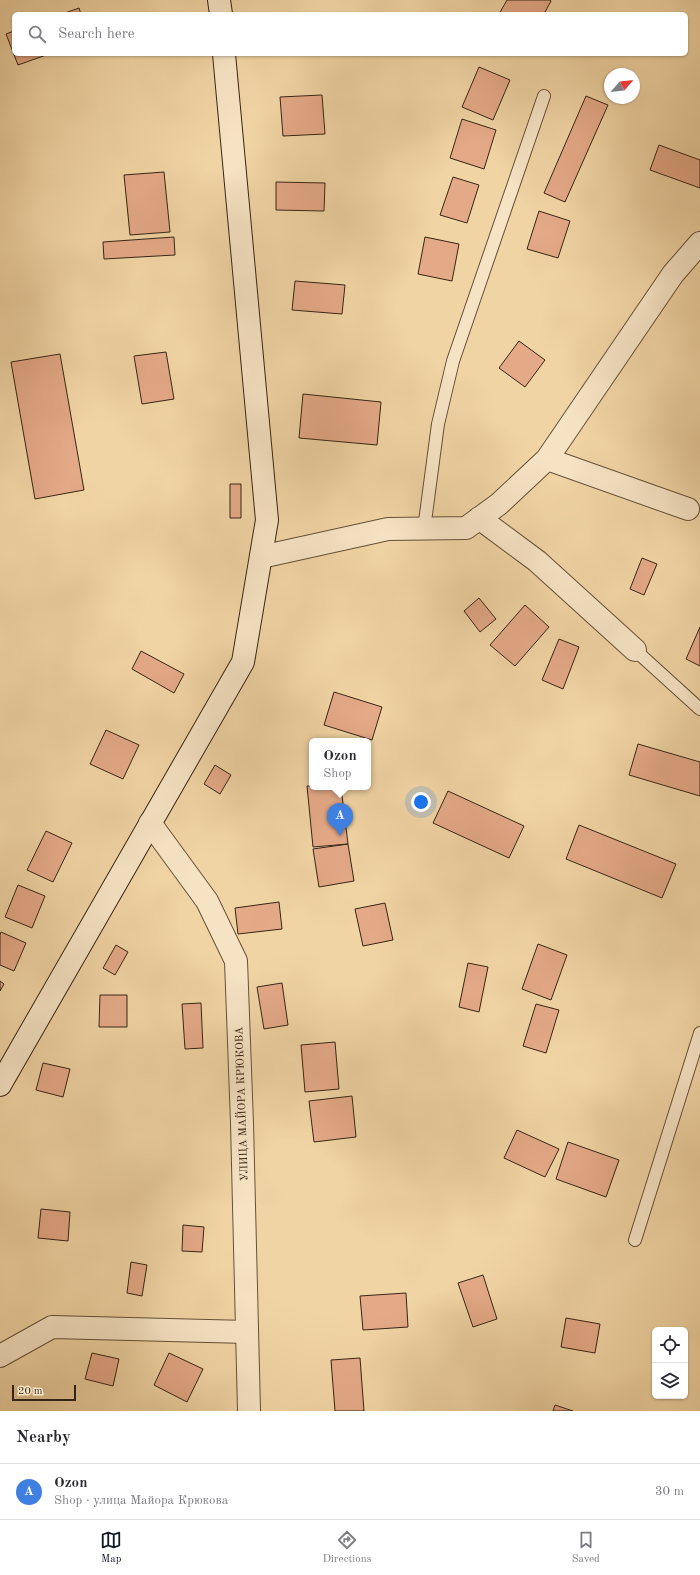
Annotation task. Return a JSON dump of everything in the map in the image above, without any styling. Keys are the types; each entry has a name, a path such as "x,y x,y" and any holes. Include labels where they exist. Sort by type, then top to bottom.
{"street":[{"path":"219,0 221,12"},
{"path":"0,1085 242,662 267,520 224,56"},
{"path":"261,557 388,529 466,528 499,504 547,459 673,274 700,243"},
{"path":"547,459 694,511"},
{"path":"479,518 538,561 635,650"},
{"name":"УЛИЦА МАЙОРА КРЮКОВА","path":"150,823 207,901 236,961 242,1123 249,1411"},
{"path":"0,1356 52,1327 247,1332"}],"lane":[{"path":"424,529 438,424 453,361 544,96"},
{"path":"635,650 700,709"},
{"path":"635,1240 700,1033"}],"building":[{"path":"507,0 551,1 545,12 500,12"},
{"path":"79,8 80,12 68,12"},
{"path":"12,32 12,50 6,34"},
{"path":"15,56 43,56 18,65"},
{"path":"479,67 510,80 493,120 462,107"},
{"path":"322,95 325,134 283,136 280,97"},
{"path":"586,96 608,105 565,202 544,193"},
{"path":"462,119 496,130 484,169 450,158"},
{"path":"659,145 700,160 700,188 650,170"},
{"path":"164,172 170,232 130,235 124,175"},
{"path":"453,177 479,185 467,223 440,215"},
{"path":"276,182 325,183 324,211 276,210"},
{"path":"539,211 570,221 558,258 527,249"},
{"path":"174,237 175,255 104,259 103,242"},
{"path":"425,237 459,244 452,281 418,274"},
{"path":"295,281 345,285 342,314 292,310"},
{"path":"519,341 545,360 525,387 499,368"},
{"path":"166,352 174,399 142,404 134,356"},
{"path":"60,354 84,490 35,499 11,362"},
{"path":"303,394 381,402 377,445 299,438"},
{"path":"230,484 241,484 241,518 230,518"},
{"path":"642,558 657,564 644,595 630,589"},
{"path":"479,598 496,619 480,632 464,611"},
{"path":"525,605 549,627 515,666 490,645"},
{"path":"700,627 700,666 686,659"},
{"path":"559,639 579,647 563,689 542,680"},
{"path":"141,651 184,674 174,693 132,669"},
{"path":"334,692 382,707 372,740 371,738 366,738 324,725"},
{"path":"106,730 139,745 123,779 90,764"},
{"path":"638,744 700,762 700,796 629,775"},
{"path":"215,765 231,775 220,794 204,784"},
{"path":"307,786 309,786 309,790 341,790 348,844 313,847"},
{"path":"448,791 524,826 509,858 433,823"},
{"path":"579,825 676,864 662,898 566,859"},
{"path":"46,831 72,843 53,882 27,870"},
{"path":"348,844 354,881 319,887 313,849"},
{"path":"18,885 45,896 32,928 5,917"},
{"path":"279,902 282,929 238,934 235,908"},
{"path":"385,903 393,940 363,946 355,909"},
{"path":"1,932 26,943 14,971 0,965"},
{"path":"538,944 567,955 551,1000 522,989"},
{"path":"116,945 128,952 115,975 103,968"},
{"path":"468,963 488,967 479,1012 459,1007"},
{"path":"0,981 4,984 0,991"},
{"path":"282,983 288,1025 264,1029 257,987"},
{"path":"100,995 127,995 127,1027 99,1027"},
{"path":"201,1003 203,1048 185,1049 182,1004"},
{"path":"536,1004 559,1010 546,1053 523,1046"},
{"path":"335,1042 339,1089 305,1092 301,1045"},
{"path":"43,1063 70,1069 63,1097 36,1090"},
{"path":"352,1096 356,1137 314,1142 309,1101"},
{"path":"517,1130 559,1149 545,1177 504,1158"},
{"path":"568,1142 619,1160 606,1197 556,1179"},
{"path":"41,1209 70,1212 68,1241 38,1238"},
{"path":"183,1225 204,1227 202,1252 182,1251"},
{"path":"131,1262 147,1265 142,1296 127,1293"},
{"path":"483,1275 497,1319 473,1327 458,1283"},
{"path":"406,1293 408,1327 363,1330 360,1296"},
{"path":"566,1318 600,1324 595,1353 561,1347"},
{"path":"92,1353 119,1359 113,1386 85,1379"},
{"path":"169,1353 203,1369 187,1402 154,1385"},
{"path":"360,1358 364,1411 335,1411 331,1360"},
{"path":"555,1405 573,1411 553,1411"}],"place":[{"name":"Ozon","path":"340,836"}]}
